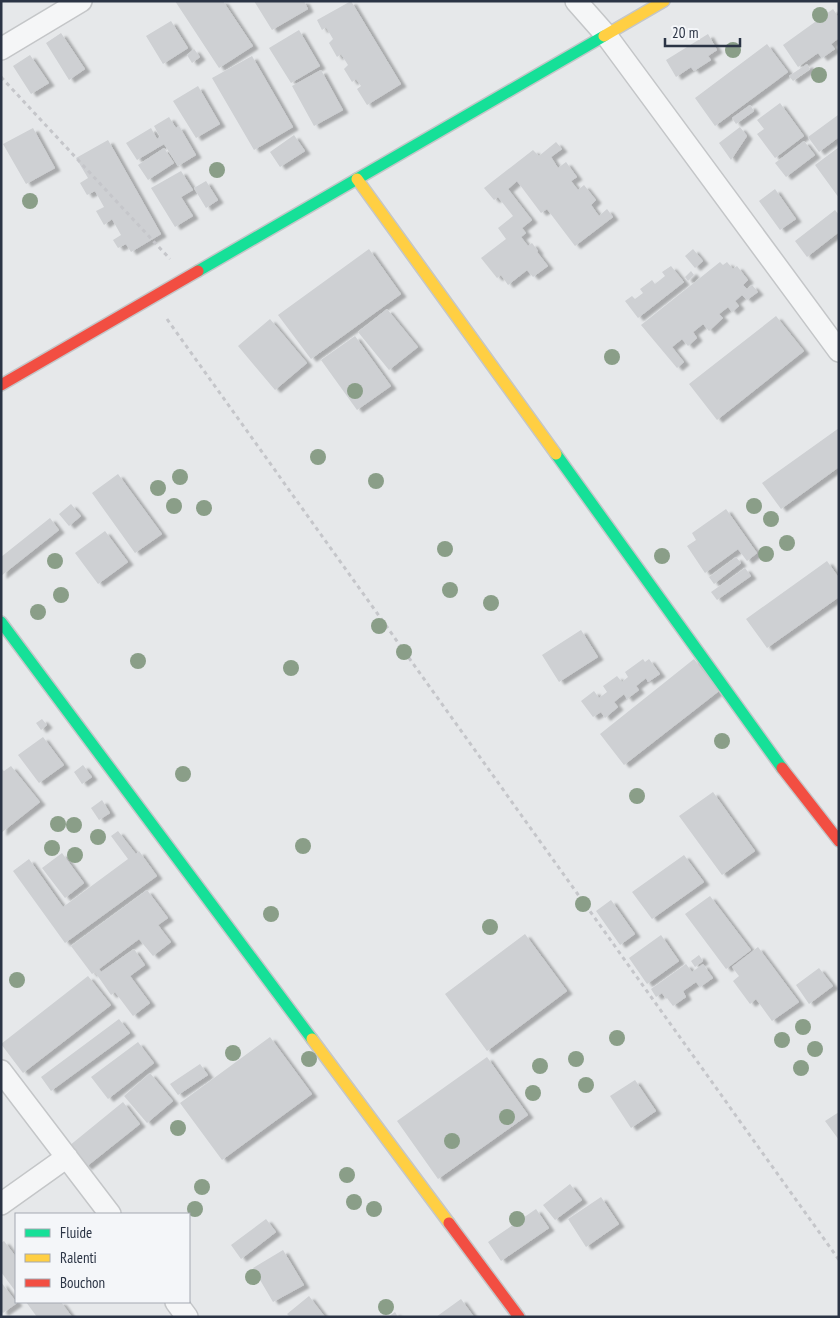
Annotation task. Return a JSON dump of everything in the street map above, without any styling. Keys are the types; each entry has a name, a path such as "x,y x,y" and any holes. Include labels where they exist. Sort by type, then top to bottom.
{"street":[{"path":"1,49 81,1"},
{"path":"576,1 606,35 839,351"},
{"path":"1,385 664,1"},
{"path":"357,179 767,748 839,841"},
{"path":"1,622 519,1317"},
{"path":"1,1071 109,1213"},
{"path":"1,1204 67,1156"},
{"path":"177,1303 187,1317"}],"path":[{"path":"1,77 188,278"},
{"path":"152,298 839,1260"}],"building":[{"path":"175,1 223,1 253,46 219,68"},
{"path":"254,1 304,1 308,9 272,30"},
{"path":"351,1 401,84 367,105 357,89 361,86 356,79 352,82 344,69 348,65 341,54 337,57 329,43 333,39 326,27 322,30 317,20"},
{"path":"833,9 839,18 839,38 831,44 835,49 822,58 818,53 798,67 783,45"},
{"path":"171,21 188,48 163,64 146,36"},
{"path":"299,30 320,66 291,83 269,48"},
{"path":"61,33 85,69 69,80 46,43"},
{"path":"708,34 717,50 708,56 711,60 694,71 691,67 676,77 666,60"},
{"path":"767,44 788,72 715,126 695,98"},
{"path":"194,49 200,57 192,63 187,55"},
{"path":"30,55 49,83 31,94 13,66"},
{"path":"252,56 293,127 254,150 212,78"},
{"path":"807,64 810,69 793,81 789,76"},
{"path":"321,70 343,110 314,126 292,86"},
{"path":"198,86 220,124 196,138 173,101"},
{"path":"780,103 804,136 775,158 757,134 764,129 757,120"},
{"path":"750,105 754,111 736,124 732,118"},
{"path":"838,115 839,137 819,152 808,137"},
{"path":"169,117 176,128 179,126 196,155 178,166 164,144 137,160 126,143 151,128 157,139 160,137 154,126"},
{"path":"740,127 747,136 731,160 719,143"},
{"path":"33,128 55,168 26,184 3,144"},
{"path":"294,135 305,151 280,167 270,152"},
{"path":"108,140 161,234 131,252 126,244 118,248 113,240 121,235 112,219 104,225 96,211 104,207 95,191 87,195 80,183 88,178 76,158"},
{"path":"804,141 815,155 786,177 775,163"},
{"path":"556,142 562,149 551,157 558,168 566,162 577,177 571,181 578,190 584,185 596,200 591,205 599,216 607,209 613,217 575,246 547,209 541,213 517,181 508,189 532,220 522,228 526,233 521,237 528,246 532,243 548,266 533,277 527,270 508,285 501,275 497,278 481,258 506,239 498,228 513,216 498,197 494,200 484,188 533,150 539,156"},
{"path":"839,147 839,198 815,165"},
{"path":"164,148 174,163 148,180 138,165"},
{"path":"181,171 193,190 181,197 193,216 175,227 151,188"},
{"path":"206,181 218,200 206,208 194,188"},
{"path":"775,189 796,219 780,230 759,201"},
{"path":"835,210 839,215 839,232 807,257 795,241"},
{"path":"369,249 401,294 311,359 278,315"},
{"path":"693,249 703,261 695,268 685,256"},
{"path":"720,262 723,265 727,262 733,269 737,266 748,280 743,285 747,289 752,285 758,292 747,300 742,295 735,301 739,306 732,312 728,307 719,314 723,318 709,331 703,324 693,332 697,338 688,346 682,339 672,347 684,362 677,368 641,325"},
{"path":"671,266 684,282 638,318 625,301 632,296 635,299 643,293 640,289 652,280 655,284 665,276 662,272"},
{"path":"691,271 694,275 688,281 685,277"},
{"path":"387,309 418,347 389,370 358,332"},
{"path":"776,316 804,351 717,420 689,384"},
{"path":"270,319 307,363 275,390 238,346"},
{"path":"355,336 391,386 357,410 321,360"},
{"path":"839,428 839,467 781,509 762,483"},
{"path":"118,474 162,534 135,553 92,493"},
{"path":"71,504 81,516 69,526 59,514"},
{"path":"726,509 757,553 747,561 738,549 705,573 687,546 696,540 692,533"},
{"path":"50,518 59,530 1,576 1,557"},
{"path":"105,531 128,562 98,584 75,553"},
{"path":"736,557 741,563 714,584 709,577"},
{"path":"827,561 839,578 839,597 767,648 746,619"},
{"path":"745,568 751,576 717,600 711,592"},
{"path":"581,630 598,657 559,682 542,655"},
{"path":"643,659 645,662 649,659 660,674 648,682 646,678 636,686 639,690 627,699 624,694 614,702 618,707 605,718 601,712 593,717 581,701 594,691 599,698 607,692 603,686 617,676 622,682 628,677 625,672"},
{"path":"694,659 719,691 624,765 600,734"},
{"path":"42,719 47,725 41,730 36,723"},
{"path":"43,737 64,765 39,783 18,755"},
{"path":"83,765 92,777 82,784 74,772"},
{"path":"11,766 40,802 1,833 1,768 4,771"},
{"path":"713,792 755,851 722,875 679,816"},
{"path":"102,800 110,813 99,820 91,808"},
{"path":"118,831 136,854 139,851 157,876 65,943 13,871 29,859 63,907 128,859 111,836"},
{"path":"62,853 84,883 65,898 42,868"},
{"path":"684,855 704,882 652,919 632,892"},
{"path":"147,890 168,918 158,925 171,942 153,956 139,939 99,969 101,972 134,949 145,965 130,976 150,1003 133,1016 115,992 111,995 95,972 92,974 71,946"},
{"path":"710,896 751,950 726,969 685,914"},
{"path":"611,900 635,934 620,945 596,911"},
{"path":"525,934 567,991 487,1051 445,994"},
{"path":"661,935 679,961 647,984 629,958"},
{"path":"758,947 799,1002 772,1021 756,999 750,1004 733,981 739,976 732,967"},
{"path":"699,955 703,961 695,967 691,961"},
{"path":"686,964 692,972 703,964 713,978 700,987 696,982 683,991 686,997 673,1006 662,993 656,997 651,989"},
{"path":"819,968 833,986 809,1004 796,985"},
{"path":"88,976 111,1005 23,1073 1,1044"},
{"path":"119,1019 130,1033 51,1091 41,1077"},
{"path":"270,1037 312,1094 222,1160 180,1103"},
{"path":"138,1042 154,1063 108,1099 91,1077"},
{"path":"487,1057 528,1115 438,1179 397,1121"},
{"path":"200,1064 208,1075 178,1095 170,1084"},
{"path":"150,1073 173,1101 147,1123 124,1096"},
{"path":"635,1080 656,1111 631,1128 610,1096"},
{"path":"123,1102 140,1124 86,1167 69,1146"},
{"path":"839,1112 839,1140 825,1121"},
{"path":"570,1184 582,1200 555,1220 543,1205"},
{"path":"601,1197 619,1224 586,1247 568,1219"},
{"path":"536,1209 549,1228 501,1261 488,1242"},
{"path":"266,1219 276,1232 241,1259 231,1245"},
{"path":"4,1241 15,1256 15,1291 1,1272 1,1243"},
{"path":"283,1250 304,1285 273,1302 253,1268"},
{"path":"1,1282 15,1303 17,1303 3,1313 1,1311"},
{"path":"309,1296 325,1317 290,1317 287,1314"},
{"path":"461,1299 474,1317 436,1317"},
{"path":"27,1303 62,1303 72,1317 37,1317"},
{"path":"395,1312 398,1317 388,1317"}],"traffic: fast":[{"path":"198,271 604,36"},
{"path":"556,454 782,768"},
{"path":"1,622 312,1039"}],"traffic: slow":[{"path":"604,36 664,1"},
{"path":"357,179 556,454"},
{"path":"312,1039 449,1223"}],"traffic: jam":[{"path":"1,385 198,271"},
{"path":"782,768 839,841"},
{"path":"449,1223 519,1317"}]}
